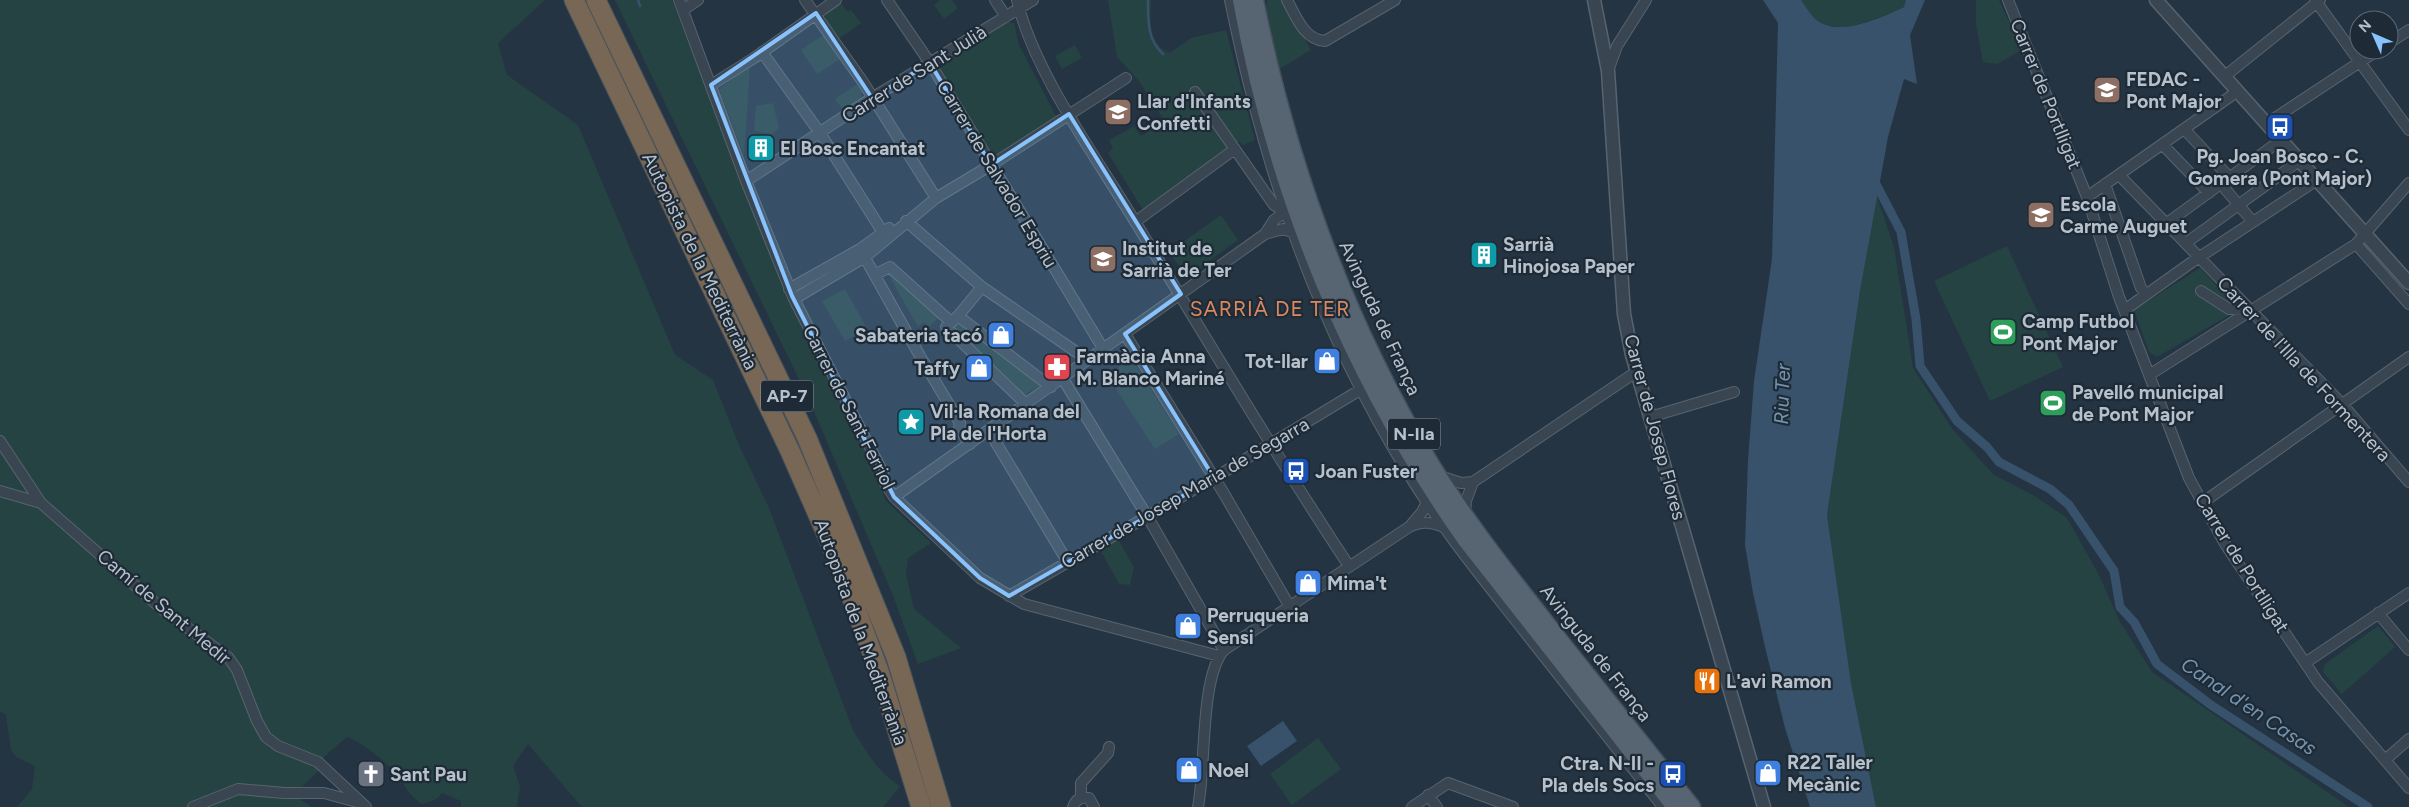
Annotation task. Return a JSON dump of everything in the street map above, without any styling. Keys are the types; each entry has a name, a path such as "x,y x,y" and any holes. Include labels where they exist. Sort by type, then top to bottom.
{"highway":[{"name":"Autopista de la Mediterrània","path":"596,0 807,438 896,658 941,807"},
{"name":"Autopista de la Mediterrània","path":"575,2 790,451 837,558 879,671 920,807"}],"main road":[{"name":"Avinguda de França","path":"1241,0 1255,74 1274,144 1296,213 1317,268 1379,402 1440,504 1675,807"},
{"name":"Avinguda de França","path":"1255,0 1276,100 1290,146 1334,270 1382,376 1465,516 1537,611 1692,807"}],"street":[{"path":"681,5 698,0"},
{"path":"806,0 936,198"},
{"path":"711,85 836,0"},
{"name":"Carrer de Salvador Espriu","path":"887,0 930,63 1104,350"},
{"path":"995,0 1006,17"},
{"name":"Carrer de Sant Julià","path":"746,181 872,98 1006,17 1018,4 1033,0"},
{"path":"1230,0 1260,132 1284,211 1332,329 1360,390 1444,527 1663,807"},
{"path":"1258,17 1263,0"},
{"path":"1287,0 1297,18 1313,38 1325,41 1344,32 1395,0"},
{"path":"1594,0 1608,71"},
{"name":"Carrer de Josep Flores","path":"1646,0 1621,40 1608,71 1624,314 1636,372 1764,807"},
{"name":"Carrer de Portlligat","path":"2008,0 2087,197 2126,309 2189,478 2225,544 2318,682 2409,788"},
{"path":"2156,0 2409,283"},
{"path":"2225,76 2317,1 2409,130"},
{"path":"1018,4 1041,61 1069,114 1181,294 1271,444 1349,566"},
{"name":"Carrer de Sant Ferriol","path":"681,5 746,181 789,289 883,473 884,482 894,497 980,578 1024,604 1221,653"},
{"path":"1601,36 1609,40 1621,40"},
{"path":"762,52 820,133 882,231"},
{"path":"2266,124 2363,60"},
{"path":"794,299 863,253 936,198 991,166 1126,78"},
{"path":"2087,197 2238,91"},
{"path":"1195,92 1274,205 1284,211"},
{"path":"2185,130 2230,178"},
{"path":"2167,223 2281,140"},
{"path":"2163,145 2209,192"},
{"path":"1136,222 1234,149"},
{"path":"2186,243 2299,161"},
{"name":"Carrer de l'Illa de Formentera","path":"2119,175 2342,404 2409,482"},
{"path":"2126,309 2252,222 2317,180"},
{"path":"2150,375 2356,244 2409,183"},
{"path":"2105,184 2142,288 2146,294"},
{"path":"2221,184 2252,222"},
{"path":"1265,234 1274,220 1284,211"},
{"path":"789,289 863,253 882,231 906,221"},
{"path":"906,221 982,287 1088,360"},
{"path":"894,497 1104,350 1265,234 1283,229 1292,232"},
{"path":"2356,244 2409,304"},
{"path":"863,253 920,356 960,423 959,428 970,444"},
{"path":"876,274 890,267 955,319 1051,387"},
{"path":"982,287 946,327 1026,404"},
{"path":"2201,291 2229,309 2250,310"},
{"path":"1125,334 1214,478 1290,607"},
{"path":"2202,503 2409,357"},
{"path":"1465,516 1466,501 1473,482 1636,372"},
{"path":"1062,379 1146,516 1221,653"},
{"name":"Carrer de Josep Maria de Segarra","path":"1009,596 1068,560 1214,478 1360,390"},
{"path":"1650,417 1734,392"},
{"path":"989,431 1068,560"},
{"path":"0,440 41,503"},
{"path":"1439,475 1451,481 1473,482"},
{"name":"Camí de Sant Medir","path":"0,491 41,503 163,610 228,657 237,670 266,737 278,746 318,762 364,805"},
{"path":"1198,807 1204,776 1206,714 1210,678 1221,653 1409,526 1422,512 1427,502"},
{"path":"1409,526 1424,522 1444,527"},
{"path":"2305,663 2409,593"},
{"path":"2378,614 2409,650"},
{"path":"2385,760 2409,740"},
{"path":"1081,797 1081,783 1108,753 1109,747"},
{"path":"1412,807 1448,784 1513,807"},
{"path":"193,807 238,788 284,793 324,793 364,805"},
{"path":"1428,795 1437,807"},
{"path":"1073,807 1081,797 1088,798 1094,807"}],"highlighted area":[{"path":"816,13 872,98 930,63 991,165 1069,114 1181,294 1125,334 1214,478 1009,596 980,578 894,497 792,296 711,85"}],"green space":[{"path":"0,0 545,0 498,43 507,75 578,125 675,355 713,380 739,445 769,508 853,730 879,768 900,786 883,807 582,807 528,744 513,766 520,786 517,807 461,807 461,801 442,793 437,799 422,804 412,796 399,778 382,760 369,749 347,737 324,757 319,770 301,788 301,800 312,807 17,807 32,789 35,766 16,757 11,750 6,715 0,711"},
{"path":"615,0 672,0 784,290 845,409 874,470 886,501 931,543 908,558 906,574 914,609 961,648 918,664 892,593 809,400"},
{"path":"940,0 952,0 958,8 944,19 934,5"},
{"path":"1108,0 1151,0 1150,16 1154,38 1163,49 1170,53 1191,38 1226,30 1255,140 1243,145 1239,141 1143,210 1108,153 1113,148 1109,140 1134,126 1141,136 1165,122 1139,81 1117,57"},
{"path":"1267,0 1282,0 1311,50 1276,71 1265,21"},
{"path":"1801,0 1906,0 1904,7 1885,15 1850,26 1838,27 1818,21"},
{"path":"1976,0 1999,0 2019,44 2020,51 1997,64 1983,62 1976,25"},
{"path":"841,3 848,12 851,10 861,23 839,39 825,19 826,14"},
{"path":"1000,22 1014,23 1019,45 1056,116 990,159 939,72 946,59"},
{"path":"823,35 840,59 817,74 801,50"},
{"path":"1075,45 1082,58 1062,69 1055,56"},
{"path":"750,65 744,156 719,89"},
{"path":"857,84 862,92 861,99 843,110 835,99"},
{"path":"773,103 779,128 772,134 754,131 756,106"},
{"path":"1877,197 1894,247 1913,368 1953,430 1994,475 2033,495 2067,518 2100,577 2119,620 2152,672 2349,807 1876,807 1851,683 1827,515 1860,291"},
{"path":"1221,215 1238,240 1187,277 1169,252"},
{"name":"Camp Futbol Pont Major","path":"2007,246 2063,367 1990,401 1934,281"},
{"path":"2200,268 2234,304 2233,313 2157,357 2149,352 2134,310"},
{"path":"889,271 939,317 929,327 924,322 918,327 887,272"},
{"path":"845,289 867,329 845,341 822,301"},
{"path":"960,321 1040,381 1039,386 1024,395 954,327"},
{"path":"1132,359 1179,434 1155,449 1107,375"},
{"path":"1118,539 1134,567 1130,585 1119,584 1100,549"},
{"path":"2378,626 2395,647 2342,694 2323,672 2325,664"},
{"path":"1318,738 1341,769 1292,805 1270,774"}],"water":[{"name":"Riu Ter","path":"1763,0 1801,0 1818,21 1838,27 1861,24 1885,16 1904,7 1906,0 1925,0 1910,35 1917,84 1904,79 1888,137 1860,291 1827,515 1851,683 1876,807 1810,807 1785,728 1753,593 1745,545 1748,460 1754,381 1772,259 1778,23"},
{"path":"1283,721 1297,741 1261,766 1247,746"}],"waterway":[{"path":"638,0 640,6"},
{"path":"1148,0 1151,36 1163,54"},
{"name":"Canal d'en Casas","path":"1874,180 1901,232 1916,319 1920,366 1957,421 1987,447 1999,462 2050,489 2069,505 2114,571 2120,607 2134,622 2157,664 2211,705 2368,807"}],"place":[{"name":"FEDAC - Pont Major","path":"2107,90"},
{"name":"Llar d'Infants Confetti","path":"1118,112"},
{"name":"Pg. Joan Bosco - C. Gomera (Pont Major)","path":"2280,127"},
{"name":"El Bosc Encantat","path":"761,148"},
{"name":"Escola Carme Auguet","path":"2041,215"},
{"name":"Sarrià Hinojosa Paper","path":"1484,255"},
{"name":"Institut de Sarrià de Ter","path":"1103,259"},
{"name":"Camp Futbol Pont Major","path":"2003,332"},
{"name":"Sabateria tacó","path":"1001,335"},
{"name":"Tot-llar","path":"1327,361"},
{"name":"Farmàcia Anna M. Blanco Mariné","path":"1057,367"},
{"name":"Taffy","path":"979,368"},
{"name":"Pavelló municipal de Pont Major","path":"2053,403"},
{"name":"Vil·la Romana del Pla de l'Horta","path":"911,422"},
{"name":"Joan Fuster","path":"1296,471"},
{"name":"Mima't","path":"1308,583"},
{"name":"Perruqueria Sensi","path":"1188,626"},
{"name":"L'avi Ramon","path":"1707,681"},
{"name":"Noel","path":"1189,770"},
{"name":"R22 Taller Mecànic","path":"1768,773"},
{"name":"Sant Pau","path":"371,774"},
{"name":"Ctra. N-II - Pla dels Socs","path":"1673,774"}],"district":[{"name":"SARRIÀ DE TER","path":"1270,308"}]}
